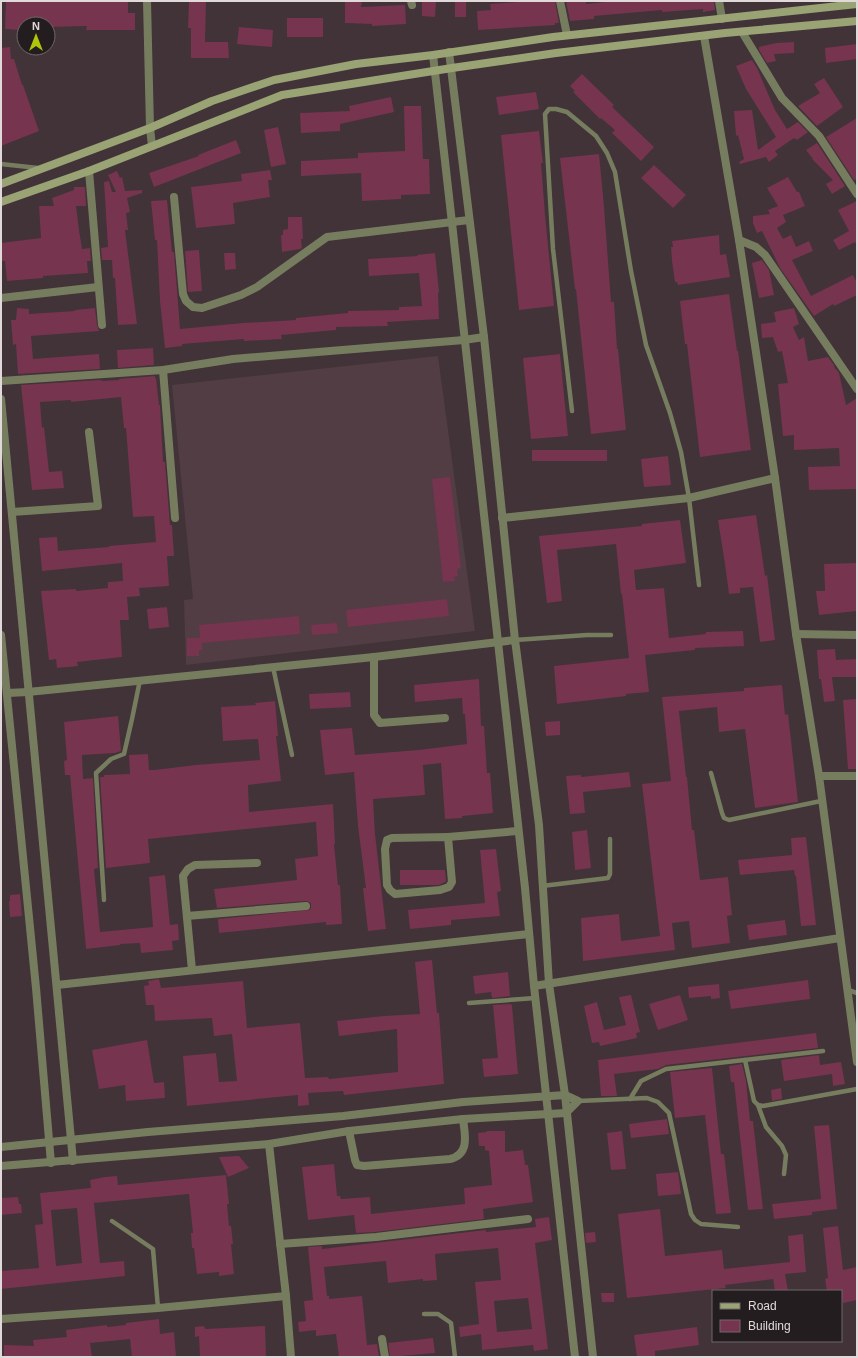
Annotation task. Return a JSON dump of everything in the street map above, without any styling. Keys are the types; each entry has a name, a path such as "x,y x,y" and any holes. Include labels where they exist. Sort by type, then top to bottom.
{"main road":[{"path":"1,184 150,128 212,101 274,80 356,64 433,55 567,35 857,4"},
{"path":"1,202 88,171 282,95 556,53 704,36 857,21"}],"street":[{"path":"147,1 150,128 152,146"},
{"path":"560,1 567,35"},
{"path":"719,1 722,19"},
{"path":"742,32 782,98 819,136 857,194"},
{"path":"704,36 739,240 775,478 796,634 819,776 840,938 848,990 854,1011 857,1062"},
{"path":"450,52 484,337 515,640 539,825 549,984 565,1094 593,1357"},
{"path":"433,55 498,643 535,998 576,1357"},
{"path":"88,171 102,325"},
{"path":"174,197 183,294 186,301 193,307 202,308 241,295 257,287 326,237 469,220"},
{"path":"739,240 756,247 765,254 857,389"},
{"path":"1,298 98,288"},
{"path":"1,381 163,370 233,359 464,340 484,337"},
{"path":"163,370 176,518"},
{"path":"1,399 73,1161"},
{"path":"12,512 98,506 89,432"},
{"path":"502,518 689,498 775,478"},
{"path":"796,634 857,635"},
{"path":"1,635 8,693 51,1163"},
{"path":"8,693 374,657 515,640"},
{"path":"374,657 374,715 380,723 445,718"},
{"path":"819,776 857,776"},
{"path":"448,838 452,882 449,887 440,890 395,894 390,890 387,885 385,849 387,840 392,838 448,838 518,831"},
{"path":"192,970 183,876 188,869 195,865 257,863"},
{"path":"187,916 306,906"},
{"path":"56,985 529,934"},
{"path":"534,986 840,938"},
{"path":"1,1147 343,1116 463,1102 547,1097 565,1094 578,1101 566,1113 549,1115 463,1119 349,1131 268,1144 1,1166"},
{"path":"349,1131 357,1165 364,1166 450,1159 457,1157 463,1151 465,1139 463,1119"},
{"path":"268,1144 286,1296 291,1357"},
{"path":"280,1244 383,1236 528,1219"},
{"path":"1,1319 158,1308 286,1296"},
{"path":"382,1339 385,1357"}],"lane":[{"path":"572,411 553,249 545,122 545,114 549,109 567,112 596,136 607,153 616,172 631,271 646,344 670,414 681,452 689,498 699,585"},
{"path":"1,164 41,169"},
{"path":"515,640 587,635 611,635"},
{"path":"273,667 292,755"},
{"path":"104,900 96,773 111,759 124,754 140,680"},
{"path":"711,773 722,813 724,818 729,820 821,800"},
{"path":"542,886 608,878 610,874 610,839"},
{"path":"848,990 857,993"},
{"path":"469,1003 535,998"},
{"path":"630,1100 641,1081 666,1069 823,1051"},
{"path":"745,1060 754,1101 758,1105 766,1127 782,1146 786,1155 784,1174"},
{"path":"758,1105 763,1106 857,1089"},
{"path":"578,1101 630,1100 646,1098 658,1102 670,1112 691,1214 695,1220 701,1224 738,1227"},
{"path":"112,1221 153,1249 158,1308"},
{"path":"424,1314 438,1314 451,1323 455,1357"}],"shaded area":[{"path":"438,356 475,631 186,665 184,600 193,599 172,385"}],"building":[{"path":"6,1 128,1 128,13 135,13 135,30 86,30 87,26 56,27 56,16 16,16 16,30 5,29"},
{"path":"189,1 206,1 205,42 228,42 229,58 191,58 191,28 188,28"},
{"path":"345,1 362,1 361,7 405,5 406,24 372,26 372,24 345,23"},
{"path":"422,1 436,1 435,17 422,16"},
{"path":"455,1 466,1 466,17 455,17"},
{"path":"555,1 559,23 555,23 555,25 478,30 477,11 491,10 490,4"},
{"path":"566,1 586,1 586,4 614,1 714,1 715,10 703,12 703,9 662,12 662,10 594,16 594,19 570,21"},
{"path":"287,18 323,18 323,37 287,37"},
{"path":"239,27 273,30 272,47 237,44"},
{"path":"794,42 794,53 774,54 776,61 767,63 759,50 759,47 776,43"},
{"path":"857,44 857,59 826,63 825,48"},
{"path":"10,47 11,59 14,59 39,131 1,146 1,48"},
{"path":"752,60 775,110 787,129 798,122 808,132 797,140 794,138 775,151 778,155 769,162 766,157 740,164 739,162 744,159 738,135 736,136 734,111 752,110 758,150 776,137 746,89 736,66"},
{"path":"582,74 614,105 612,107 654,147 641,161 612,133 615,130 601,118 600,119 573,92 575,91 570,86"},
{"path":"824,78 843,107 817,126 798,106 820,93 814,84"},
{"path":"536,92 539,109 499,115 496,97"},
{"path":"391,97 394,112 340,124 340,131 301,133 300,113 350,111 349,106"},
{"path":"404,106 421,106 423,159 429,159 430,194 401,195 401,199 362,201 361,173 301,176 301,161 358,158 358,153 405,151"},
{"path":"857,118 857,179 854,180 826,137"},
{"path":"278,127 286,164 271,167 264,130"},
{"path":"539,131 543,163 541,163 554,306 519,310 501,135"},
{"path":"236,140 241,153 154,187 149,173 199,156 198,155"},
{"path":"817,143 845,186 832,194 826,184 833,180 812,159 806,150"},
{"path":"599,154 611,302 614,302 617,349 626,430 591,434 576,289 560,158"},
{"path":"654,165 686,195 673,208 641,178"},
{"path":"270,170 272,180 268,180 270,197 233,203 235,224 196,228 191,187 242,181 241,174"},
{"path":"117,171 120,178 122,177 125,191 142,190 142,193 127,198 130,212 126,213 128,230 125,230 137,324 118,325 115,278 113,278 112,260 102,260 101,248 108,247 104,182 109,181 112,192 116,192 108,175"},
{"path":"788,177 797,192 799,192 805,206 783,215 786,222 777,228 783,239 791,235 796,247 809,241 813,251 792,260 811,296 853,275 857,283 857,295 834,306 833,304 814,316 780,268 762,231 757,233 753,223 753,216 770,214 768,210 778,206 767,188"},
{"path":"74,187 85,187 86,206 76,206 82,249 90,248 91,261 87,261 88,273 43,276 43,278 7,281 5,261 1,261 1,243 41,238 39,206 54,206 52,198 74,190"},
{"path":"167,200 172,252 174,252 180,329 296,320 296,318 348,313 348,311 399,310 399,307 422,306 419,273 369,276 368,259 418,256 417,255 435,253 439,292 439,319 387,322 388,326 336,327 336,330 281,335 282,339 244,341 244,339 182,344 182,346 165,348 160,301 157,240 155,240 151,201"},
{"path":"857,201 857,246 855,242 839,250 833,240 849,231 838,210"},
{"path":"288,217 302,217 302,248 282,252 281,235 283,235 283,230 288,229"},
{"path":"719,235 720,255 726,254 730,277 678,285 677,282 675,282 672,261 672,241"},
{"path":"199,250 202,291 188,292 185,251"},
{"path":"224,253 235,253 236,269 225,270"},
{"path":"762,260 769,270 774,295 759,298 752,263"},
{"path":"729,294 751,450 700,457 687,344 685,344 680,301"},
{"path":"17,308 29,309 29,314 95,308 99,331 31,336 33,359 99,354 100,369 18,374 16,344 13,345 11,320 16,320"},
{"path":"794,308 799,324 793,327 799,340 804,337 808,361 828,357 839,373 846,405 857,398 857,489 809,490 808,467 840,466 839,448 794,450 794,435 783,436 778,384 788,383 782,351 778,352 773,337 762,338 761,324 776,322 774,312"},
{"path":"153,348 154,365 118,368 117,350"},
{"path":"560,354 568,436 531,439 523,358"},
{"path":"155,376 160,405 163,462 165,462 170,525 172,525 174,556 167,556 169,586 139,588 140,596 127,597 129,620 120,620 122,657 77,662 78,666 57,668 56,659 49,660 41,591 76,589 76,591 108,588 108,582 123,581 122,563 42,571 39,538 57,537 58,551 156,542 154,516 133,517 126,428 124,428 121,397 71,402 71,400 40,402 42,428 44,427 49,472 62,471 64,488 32,490 21,385 119,380"},
{"path":"532,450 607,450 607,461 532,461"},
{"path":"668,456 671,485 644,487 641,459"},
{"path":"450,477 461,568 457,569 458,576 454,577 455,581 443,582 432,479"},
{"path":"756,515 765,576 767,575 775,640 760,642 753,587 740,588 740,593 729,594 718,520"},
{"path":"680,520 686,563 634,570 636,590 664,588 669,638 706,634 706,632 743,631 744,646 695,648 695,650 645,655 649,692 557,704 554,666 629,658 616,544 557,550 562,601 547,603 539,536 642,526 642,524"},
{"path":"857,563 857,611 819,615 816,591 825,591 824,564"},
{"path":"447,599 449,616 348,627 346,610"},
{"path":"167,607 169,627 149,629 147,609"},
{"path":"299,616 300,634 202,643 202,650 199,650 199,656 187,656 187,638 200,638 199,625"},
{"path":"337,623 338,633 312,635 311,625"},
{"path":"835,649 836,660 857,659 857,677 832,677 835,701 824,702 821,679 819,679 817,650"},
{"path":"479,679 481,726 484,726 487,773 490,773 493,813 445,819 441,763 423,765 425,795 373,799 375,834 386,929 368,931 363,888 366,888 358,826 354,772 325,775 320,730 352,728 355,755 419,750 467,744 465,714 463,714 462,698 415,702 414,685"},
{"path":"782,685 785,715 788,714 798,802 755,808 745,729 719,732 717,707 679,711 692,830 694,830 700,880 728,877 732,915 727,916 730,943 692,948 689,921 672,923 675,950 583,961 581,918 619,914 621,941 660,936 642,784 671,781 662,697 744,691 744,688"},
{"path":"350,692 351,707 310,709 309,694"},
{"path":"857,699 857,769 848,769 843,700"},
{"path":"275,701 278,736 276,736 281,781 248,785 249,812 333,804 334,844 338,885 340,885 342,924 326,925 326,922 219,933 218,919 309,910 311,908 311,903 306,901 217,908 214,889 297,880 295,859 318,856 316,822 148,839 150,863 106,868 100,777 104,777 104,775 130,774 129,755 148,754 149,770 260,760 258,739 223,741 221,707 256,705 255,703"},
{"path":"118,716 121,751 115,753 82,755 83,779 93,778 98,868 94,869 100,932 153,927 149,877 165,875 170,925 178,924 179,940 172,941 173,950 141,953 140,943 120,944 86,949 70,775 65,775 64,761 67,760 64,722"},
{"path":"560,721 560,735 546,736 545,722"},
{"path":"629,772 631,787 583,792 585,813 570,814 566,776 581,775 581,777"},
{"path":"587,830 591,868 575,870 572,832"},
{"path":"806,837 816,925 801,926 796,876 794,870 740,875 738,860 792,855 791,838"},
{"path":"496,849 501,891 497,892 500,916 451,920 451,925 410,929 408,910 485,903 480,850"},
{"path":"400,870 445,870 446,881 439,885 400,885"},
{"path":"20,894 22,916 10,917 10,895"},
{"path":"785,920 787,935 749,940 747,925"},
{"path":"432,960 437,1013 439,1013 444,1084 344,1095 343,1091 308,1093 309,1105 298,1106 298,1095 187,1106 183,1056 216,1053 219,1082 237,1081 232,1034 214,1036 212,1018 155,1021 154,1005 146,1005 144,986 149,985 148,981 159,979 161,988 243,981 247,1028 300,1023 305,1078 328,1077 329,1079 398,1072 397,1029 339,1036 337,1021 420,1014 415,962"},
{"path":"508,972 510,996 492,998 491,992 475,994 473,976"},
{"path":"808,980 810,999 731,1009 728,991"},
{"path":"719,984 720,998 711,999 711,996 689,998 688,987"},
{"path":"631,995 640,1032 636,1033 637,1038 600,1046 599,1042 592,1043 584,1006 597,1002 604,1030 626,1025 619,997"},
{"path":"680,995 688,1020 658,1030 649,1004"},
{"path":"511,1004 518,1074 484,1077 482,1059 498,1058 493,1005"},
{"path":"816,1033 818,1048 666,1065 658,1069 614,1074 617,1096 601,1096 598,1060"},
{"path":"147,1040 154,1083 164,1082 165,1098 126,1101 125,1085 99,1089 92,1050"},
{"path":"819,1055 820,1065 841,1062 845,1084 833,1086 832,1074 784,1081 781,1060"},
{"path":"742,1064 746,1081 750,1121 753,1121 763,1209 748,1210 734,1082 731,1082 729,1066"},
{"path":"712,1068 721,1154 724,1154 731,1213 716,1214 705,1115 675,1118 670,1072"},
{"path":"781,1088 782,1099 772,1101 771,1090"},
{"path":"667,1119 669,1134 631,1138 629,1124"},
{"path":"829,1125 837,1209 812,1212 812,1215 774,1219 772,1204 821,1199 814,1126"},
{"path":"487,1131 505,1131 505,1152 523,1150 525,1165 528,1165 533,1202 483,1209 484,1219 375,1232 356,1233 354,1215 308,1220 302,1167 334,1164 337,1196 340,1196 341,1199 370,1197 371,1214 465,1204 464,1188 492,1185 489,1151 485,1150 485,1146 479,1146 478,1133"},
{"path":"622,1131 626,1169 611,1170 607,1133"},
{"path":"239,1156 249,1168 228,1177 219,1157"},
{"path":"678,1172 681,1194 658,1196 656,1174"},
{"path":"226,1175 229,1204 227,1204 229,1226 231,1226 233,1244 231,1244 234,1274 219,1276 219,1272 197,1274 194,1248 192,1248 191,1233 193,1233 189,1194 94,1203 100,1263 124,1261 125,1276 1,1289 1,1271 39,1268 35,1225 43,1224 40,1193 91,1188 90,1180 105,1177 117,1176 118,1185","holes":["77,1208 82,1263 56,1266 51,1210"]},
{"path":"18,1197 19,1204 21,1204 22,1213 1,1215 1,1198"},
{"path":"660,1209 665,1256 722,1250 724,1269 790,1262 788,1236 803,1234 806,1272 785,1274 788,1290 775,1290 773,1279 725,1285 726,1288 627,1298 618,1214"},
{"path":"549,1217 552,1240 535,1243 548,1349 534,1351 533,1345 482,1350 481,1334 460,1337 459,1327 479,1324 475,1282 501,1280 498,1248 435,1254 437,1280 423,1281 423,1279 388,1283 386,1261 324,1267 327,1296 329,1296 329,1299 362,1296 367,1345 377,1344 379,1357 339,1357 336,1334 316,1336 316,1330 299,1332 298,1322 306,1321 304,1301 313,1300 308,1247 322,1246 322,1249 486,1230 486,1232 536,1227 535,1219","holes":["528,1298 532,1329 497,1332 494,1301"]},
{"path":"838,1226 843,1270 857,1267 857,1300 843,1303 842,1290 827,1290 825,1279 828,1278 823,1228"},
{"path":"595,1232 596,1242 586,1243 585,1233"},
{"path":"601,1293 614,1293 614,1302 602,1302"},
{"path":"159,1319 160,1334 174,1332 176,1357 132,1357 130,1339 90,1343 92,1357 4,1357 4,1345 34,1346 33,1340 67,1337 66,1330 107,1325 107,1327 126,1325 126,1323"},
{"path":"204,1326 205,1329 265,1326 266,1357 200,1357 199,1336 195,1337 195,1327"},
{"path":"697,1327 699,1345 655,1351 655,1357 637,1357 634,1335"},
{"path":"433,1338 435,1353 390,1357 388,1343"}]}
